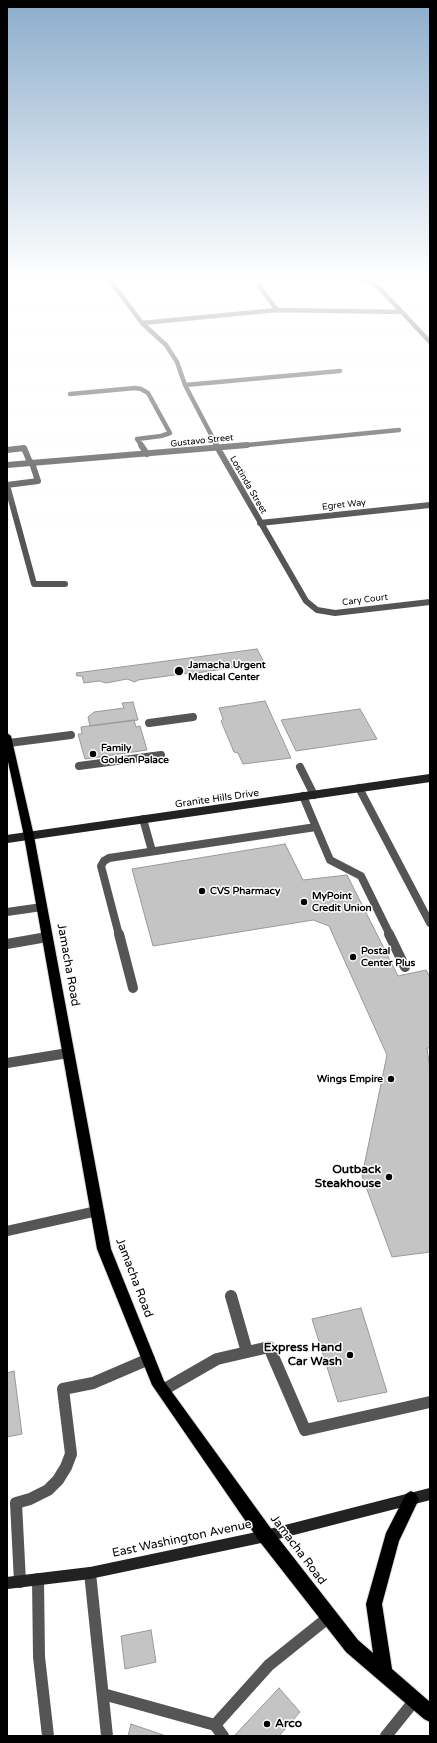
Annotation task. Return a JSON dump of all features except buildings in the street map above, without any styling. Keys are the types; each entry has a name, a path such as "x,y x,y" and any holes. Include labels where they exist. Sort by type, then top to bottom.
{"main road":[{"name":"Jamacha Road","path":"8,740 11,773 29,836 104,1249 149,1359 163,1390 266,1536 352,1646 430,1713"},
{"path":"384,1674 374,1604 392,1539 411,1499"}],"street":[{"name":"Lostinda Street","path":"175,360 185,385 218,448 306,601"},
{"path":"185,385 340,371"},
{"path":"70,394 135,388 141,389 148,393 170,433 161,436 137,439 147,454"},
{"name":"Gustavo Street","path":"7,465 218,448 399,430"},
{"path":"7,450 24,448 29,460 32,463 38,481 7,485 34,584 65,584"},
{"name":"Egret Way","path":"260,523 430,505"},
{"name":"Cary Court","path":"306,601 317,610 334,613 430,602"},
{"path":"149,722 193,717"},
{"path":"8,740 71,735"},
{"path":"79,766 161,755"},
{"path":"300,767 314,795"},
{"name":"Granite Hills Drive","path":"7,839 430,778"},
{"path":"359,788 430,922"},
{"path":"303,796 330,860 361,876 405,967"},
{"path":"143,819 152,851"},
{"path":"134,988 101,866 104,861 109,858 152,851 316,827"},
{"path":"7,912 42,907"},
{"path":"7,944 47,937"},
{"path":"7,1063 68,1053"},
{"path":"7,1231 97,1211"},
{"path":"231,1296 247,1352"},
{"path":"163,1390 217,1359 269,1347 305,1430 430,1402"},
{"path":"20,1582 16,1503 30,1499 48,1490 58,1480 66,1467 71,1454 62,1389 93,1383 149,1359"},
{"name":"East Washington Avenue","path":"7,1583 90,1573 266,1536 430,1494"},
{"path":"90,1573 107,1736"},
{"path":"38,1579 39,1657 48,1736"},
{"path":"103,1694 219,1730 269,1665 329,1617"},
{"path":"386,1736 415,1700"}],"place":[{"name":"Jamacha Urgent Medical Center","path":"179,671"},
{"name":"Family Golden Palace","path":"93,754"},
{"name":"CVS Pharmacy","path":"202,891"},
{"name":"MyPoint Credit Union","path":"304,902"},
{"name":"Postal Center Plus","path":"353,957"},
{"name":"Wings Empire","path":"391,1079"},
{"name":"Outback Steakhouse","path":"389,1177"},
{"name":"Express Hand Car Wash","path":"350,1355"},
{"name":"Arco","path":"267,1724"}]}
